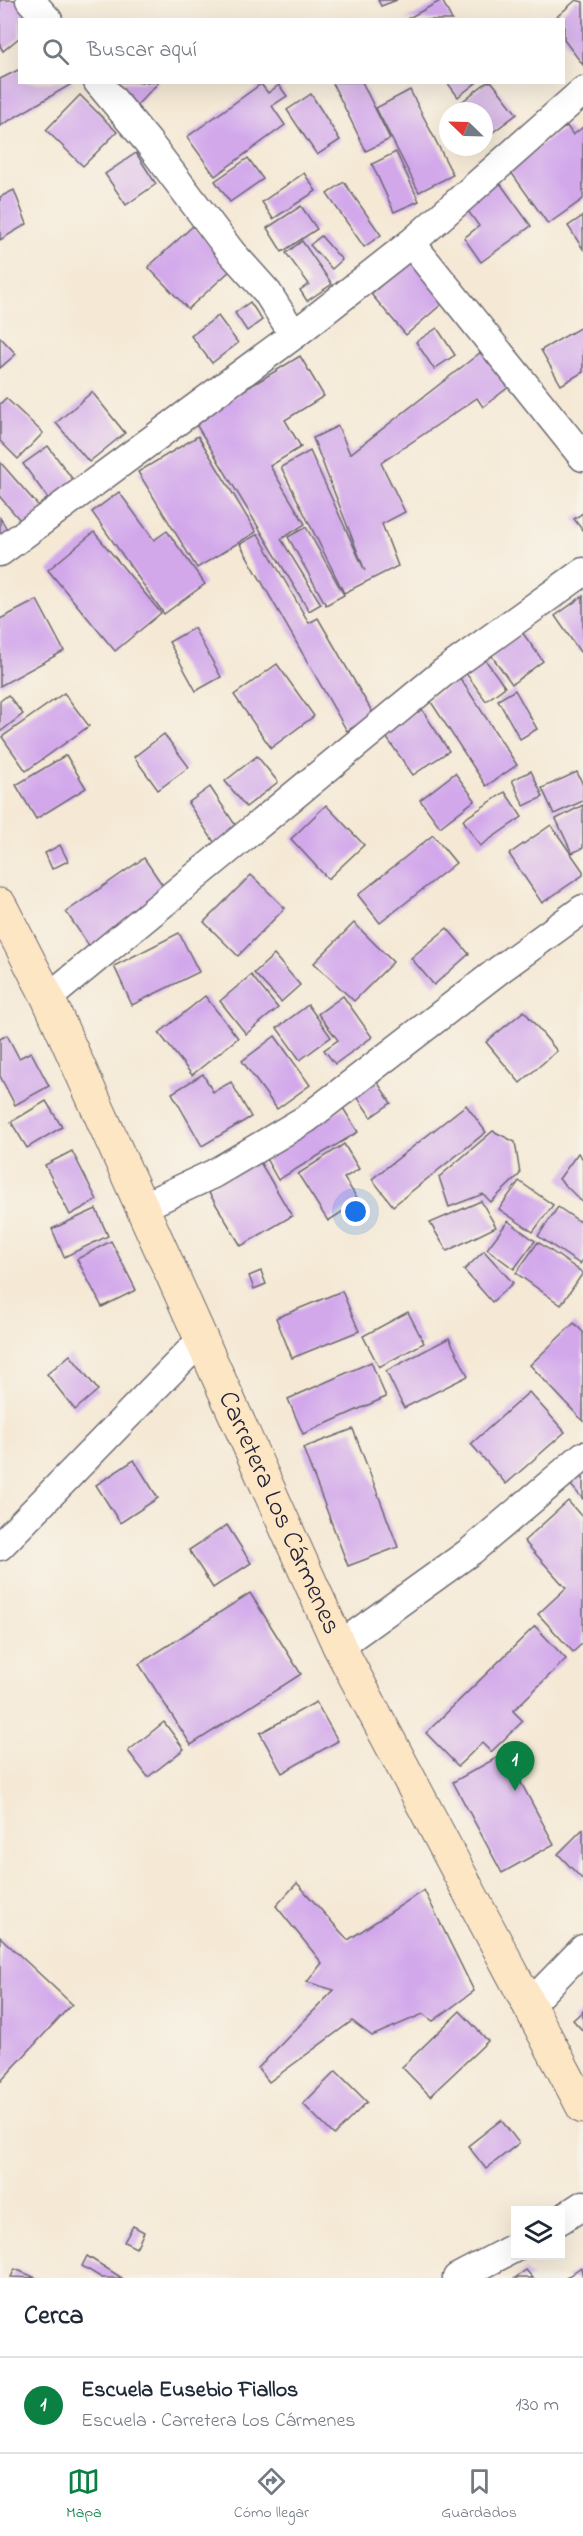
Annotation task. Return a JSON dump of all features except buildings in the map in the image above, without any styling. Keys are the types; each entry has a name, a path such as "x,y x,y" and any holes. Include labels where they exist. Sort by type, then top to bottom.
{"main road":[{"name":"Carretera Los Cármenes","path":"0,905 48,998 339,1646 583,2108"}],"street":[{"path":"30,0 46,18"},
{"path":"100,84 148,142 231,252 267,292 294,335"},
{"path":"0,552 294,335 411,243 583,92"},
{"path":"411,243 583,457"},
{"path":"48,998 444,672 583,572"},
{"path":"142,1207 213,1173 306,1119 499,970 583,909"},
{"path":"0,1546 201,1340"},
{"path":"339,1646 471,1551 583,1456"},
{"path":"528,2006 583,1949"},
{"path":"565,2217 583,2205"},
{"path":"457,2278 511,2250"}],"place":[{"name":"Escuela Eusebio Fiallos","path":"515,1791"}]}
